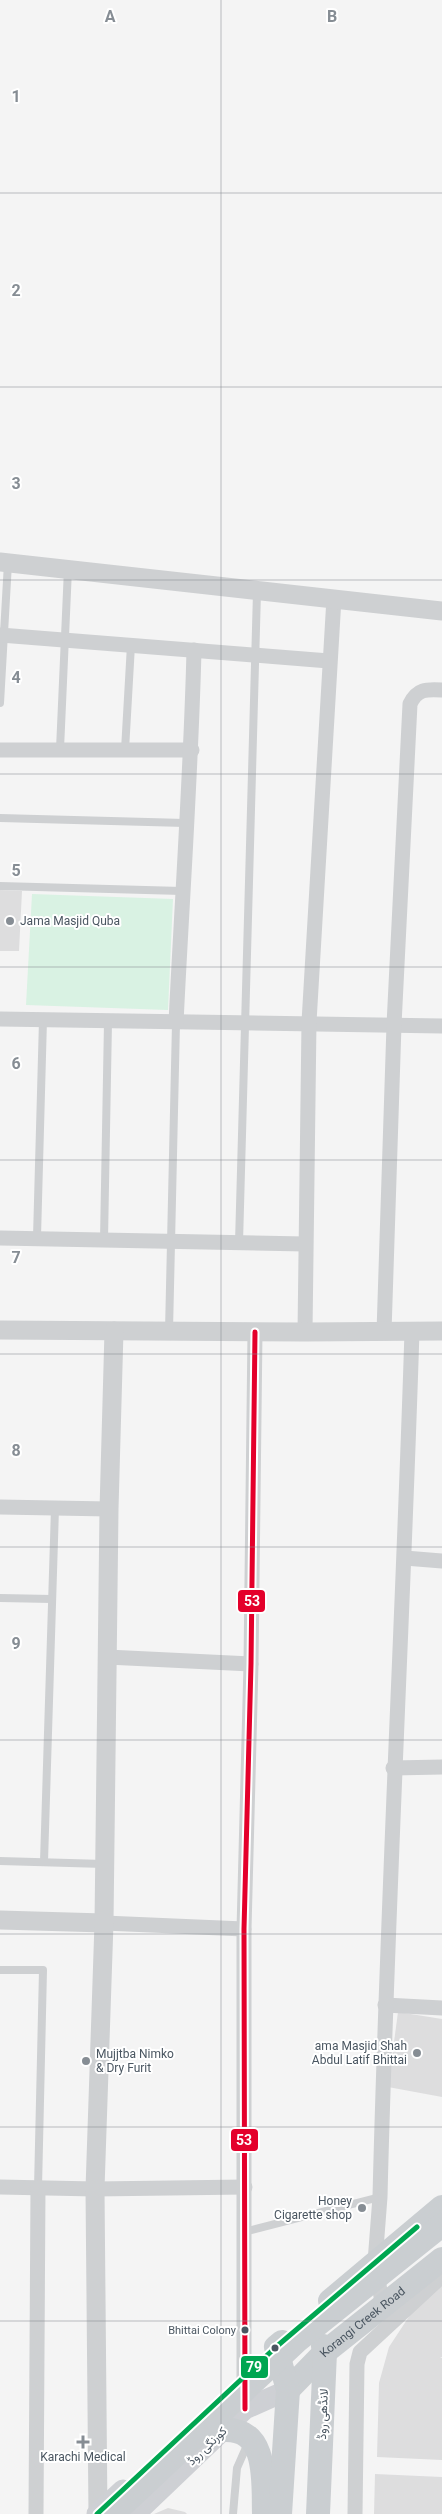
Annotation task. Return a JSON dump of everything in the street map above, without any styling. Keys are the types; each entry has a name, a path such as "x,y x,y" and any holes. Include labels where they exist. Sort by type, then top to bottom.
{"main road":[{"path":"280,2514 288,2390 276,2347 442,2207"},
{"path":"102,2514 298,2340 442,2225"},
{"name":"Korangi Creek Road","path":"288,2390 325,2352 383,2308 442,2259"},
{"name":"لانڈھی روڈ","path":"313,2316 325,2352 318,2514"},
{"name":"کورنگی روڈ","path":"102,2514 276,2347"},
{"name":"کورنگی روڈ","path":"135,2514 244,2409 288,2390"},
{"path":"224,2430 233,2429 250,2437 258,2449 262,2470 264,2514"}],"street":[{"path":"4,562 442,611"},
{"path":"305,1332 309,1022 334,598"},
{"path":"2,635 329,661"},
{"path":"176,1023 185,823 192,750 194,650"},
{"path":"384,1332 394,1025 410,704 414,695 420,690 442,690"},
{"path":"0,750 192,750"},
{"path":"0,1019 176,1023 309,1022 442,1026"},
{"path":"0,1238 37,1237 305,1244"},
{"path":"0,1330 255,1332 412,1332 442,1330"},
{"path":"102,2514 95,2189 104,1923 109,1509 114,1331"},
{"path":"244,2409 244,1929 251,1664 255,1332"},
{"path":"383,2308 375,2262 380,2197 393,1768 405,1558 412,1332"},
{"path":"0,1507 109,1509"},
{"path":"405,1558 442,1561"},
{"path":"107,1657 251,1664"},
{"path":"393,1768 442,1767"},
{"path":"0,1920 244,1929"},
{"path":"385,2005 442,2008"},
{"path":"0,2187 95,2189 245,2187"},
{"path":"36,2514 38,2188"},
{"path":"355,2514 357,2364 360,2352 442,2276"}],"lane":[{"path":"0,703 4,562"},
{"path":"60,749 68,568"},
{"path":"239,1243 257,590"},
{"path":"125,750 131,645"},
{"path":"0,818 185,823"},
{"path":"0,886 182,891"},
{"path":"37,1237 43,1020"},
{"path":"104,1240 108,1022"},
{"path":"169,1331 176,1023"},
{"path":"44,1862 55,1508"},
{"path":"0,1598 52,1599"},
{"path":"0,1862 104,1864"},
{"path":"0,1970 42,1970 38,2188"},
{"path":"244,2232 380,2197"},
{"path":"234,2514 238,2468 250,2437"}],"green space":[{"path":"32,894 173,899 168,1010 26,1005"}],"building":[{"name":"Jama Masjid Quba","path":"0,890 22,891 19,951 0,951"},
{"name":"ama Masjid Shah Abdul Latif Bhittai","path":"398,2012 442,2019 442,2097 388,2087"},
{"path":"442,2284 442,2357 440,2358 442,2358 442,2460 377,2457 379,2383 389,2347 416,2306"},
{"path":"375,2474 442,2477 442,2514 374,2514"},
{"path":"168,2508 185,2512 187,2514 154,2514"}],"transit line":[{"name":"53","path":"245,2409 244,1929 251,1664 255,1332"},
{"name":"79","path":"97,2514 276,2347 417,2227"}],"place":[{"name":"Jama Masjid Quba","path":"10,921"},
{"name":"ama Masjid Shah Abdul Latif Bhittai","path":"417,2053"},
{"name":"Mujjtba Nimko & Dry Furit","path":"86,2061"},
{"name":"Honey Cigarette shop","path":"362,2208"},
{"name":"Bhittai Colony","path":"245,2330"},
{"name":"Karachi Medical","path":"83,2442"}]}
